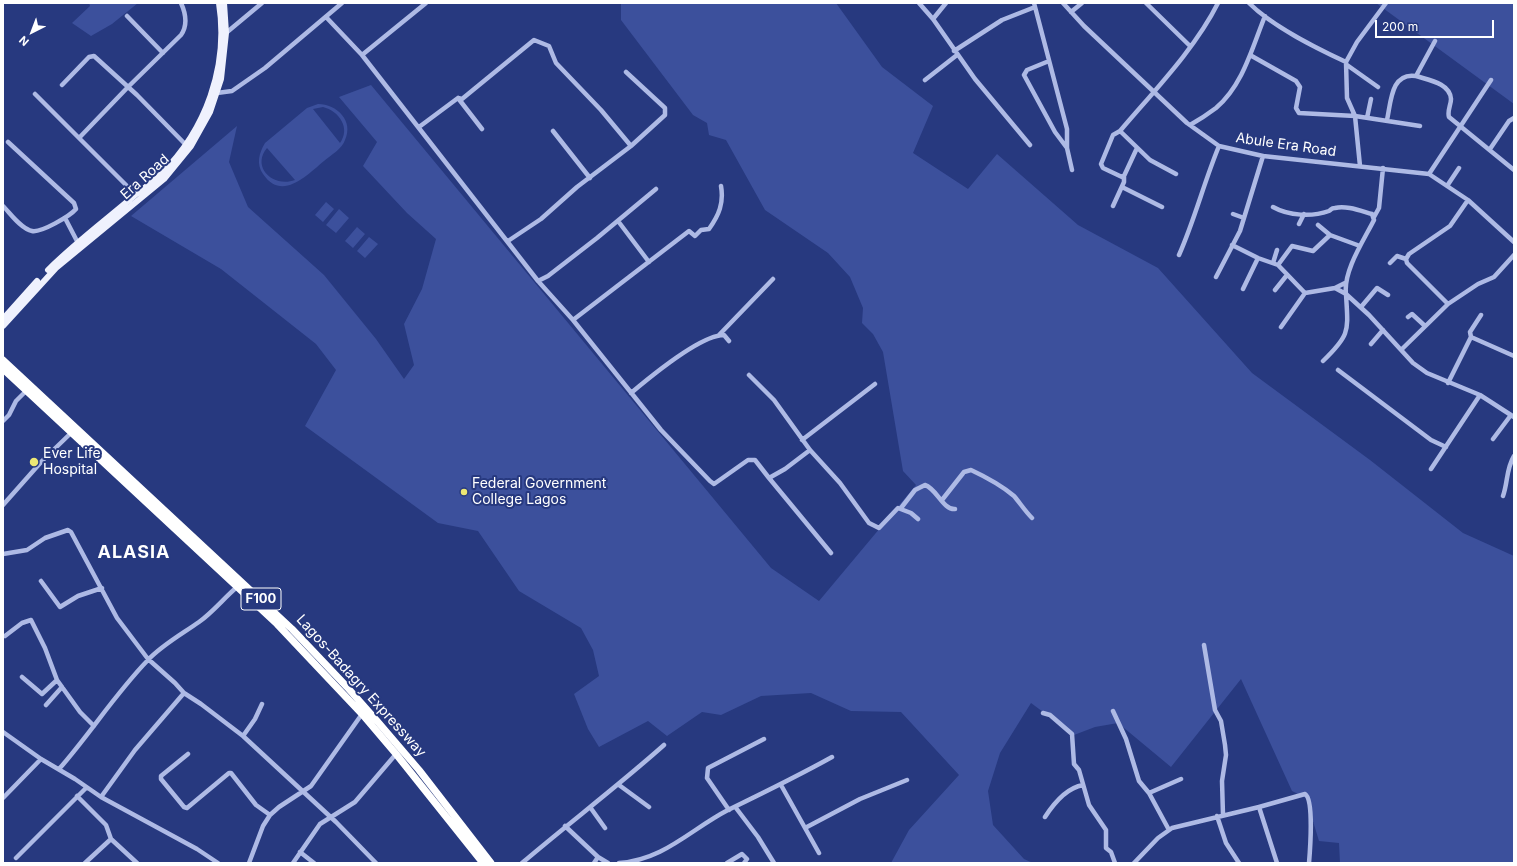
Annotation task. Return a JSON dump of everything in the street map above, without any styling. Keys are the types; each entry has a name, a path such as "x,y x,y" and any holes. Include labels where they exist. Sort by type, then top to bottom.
{"highway":[{"name":"Lagos-Badagry Expressway","path":"3,360 292,629 378,722 491,863"},
{"name":"Lagos-Badagry Expressway","path":"3,369 277,624 362,714 396,754 482,863"}],"main road":[{"path":"3,319 42,276 78,243 160,175 186,145 203,121 214,88 220,57 222,34 219,3"},
{"name":"Era Road","path":"3,326 56,268 171,172 191,146 217,93 223,68 226,32 224,3"}],"street":[{"path":"79,138 186,28 185,12 181,3"},
{"path":"226,32 262,3"},
{"path":"217,93 232,91 265,68 342,3"},
{"path":"362,55 426,3"},
{"path":"919,3 933,19 956,53 998,107 1030,145"},
{"path":"933,19 946,3"},
{"name":"Abule Era Road","path":"1063,3 1190,125 1219,146 1263,156 1429,174 1468,200 1514,242"},
{"path":"1071,12 1082,3"},
{"path":"1146,3 1190,46"},
{"path":"1249,3 1265,16 1346,64 1378,87"},
{"path":"1360,166 1355,116 1347,98 1346,64 1357,42 1386,3"},
{"path":"1124,176 1122,177 1101,166 1113,135 1120,131 1146,102 1190,46 1216,4"},
{"path":"925,80 956,53 1002,20 1035,5 1067,129 1067,148 1072,170"},
{"path":"127,16 163,53"},
{"path":"326,16 362,55 538,281 573,320 661,430 714,484 748,460 755,460 831,553"},
{"path":"1190,125 1215,108 1227,96 1241,77 1265,16"},
{"path":"419,127 458,98 462,99 534,40 538,40 549,46 556,63 601,110 631,146"},
{"path":"1416,76 1435,41"},
{"path":"1250,55 1296,81 1300,87 1296,108 1299,113 1355,116 1420,126"},
{"path":"62,85 89,57 94,56 128,86 186,145"},
{"path":"1049,61 1027,70 1024,75 1055,132 1067,148"},
{"path":"508,241 541,219 631,146 665,115 666,110 626,72"},
{"path":"1387,120 1394,88 1397,82 1409,75 1441,84 1448,90 1451,98 1448,116 1514,170"},
{"path":"1429,174 1491,80"},
{"path":"35,94 136,194"},
{"path":"458,98 482,128"},
{"path":"1367,118 1371,99"},
{"path":"1490,149 1509,121 1514,118"},
{"path":"553,131 590,178"},
{"path":"1120,131 1150,160 1176,174"},
{"path":"3,206 26,229 33,232 41,230 65,218 76,209 74,203 8,142"},
{"path":"1179,255 1191,228 1204,183 1219,146"},
{"path":"1113,206 1122,187 1124,176 1138,148"},
{"path":"1216,277 1240,231 1263,156"},
{"path":"1323,361 1344,337 1347,321 1344,283 1379,208 1383,168"},
{"path":"1447,186 1459,168"},
{"path":"573,320 610,290 689,231 695,236 701,230 709,229 720,209 722,195 721,186"},
{"path":"1122,187 1162,207"},
{"path":"538,281 548,276 567,262 656,190"},
{"path":"1406,259 1409,254 1450,226 1468,200"},
{"path":"1274,207 1287,213 1304,214 1342,208 1372,214 1374,217"},
{"path":"1233,214 1244,218"},
{"path":"1299,224 1304,214"},
{"path":"65,218 78,243"},
{"path":"618,221 649,262"},
{"path":"1318,225 1330,235 1360,246"},
{"path":"1275,264 1292,246 1313,251 1330,235"},
{"path":"1232,244 1258,258 1275,264 1305,292"},
{"path":"1275,264 1277,250"},
{"path":"1401,350 1448,304 1478,284 1494,277 1514,255"},
{"path":"1390,263 1397,256 1406,259 1407,263 1448,304"},
{"path":"1243,289 1258,258"},
{"path":"1275,290 1287,275"},
{"path":"631,393 693,347 720,335 773,279"},
{"path":"1281,327 1305,292 1335,288 1344,283"},
{"path":"1335,288 1346,294 1361,307 1401,350 1427,373 1480,395 1512,416 1493,439"},
{"path":"1361,307 1377,288 1388,295"},
{"path":"1408,317 1412,314 1425,326"},
{"path":"1448,383 1470,337 1470,332 1481,315"},
{"path":"1371,344 1383,330"},
{"path":"720,335 724,335 729,341"},
{"path":"1470,337 1514,356"},
{"path":"1338,370 1431,440 1446,446"},
{"path":"749,375 774,400 802,440 840,483 869,523 880,528 898,508 901,508 915,490 922,486 931,489 951,509 955,509"},
{"path":"802,440 875,384"},
{"path":"3,421 9,415 16,401 26,391"},
{"path":"1432,469 1480,395"},
{"path":"3,505 42,461 71,433"},
{"path":"769,478 785,469 810,450"},
{"path":"1503,496 1508,482 1507,474 1509,465 1514,456"},
{"path":"942,500 964,472 970,470 1004,488 1016,498 1032,518"},
{"path":"901,508 911,513 918,519"},
{"path":"3,554 27,550 45,538 68,530 71,532 117,618 148,659 175,683 184,694 201,704 243,736 304,792 376,863"},
{"path":"41,581 54,601 60,607 78,596 102,588"},
{"path":"58,769 81,745 94,726 148,659 161,648 200,621 237,586"},
{"path":"5,636 22,623 31,620 46,648 57,680 80,712 94,726"},
{"path":"1204,645 1214,702 1221,721 1225,745 1226,755 1222,781 1223,815"},
{"path":"22,677 42,694 57,680"},
{"path":"46,705 62,687"},
{"path":"101,797 135,750 184,694"},
{"path":"243,736 255,719 262,704"},
{"path":"1113,711 1126,739 1139,781 1149,793 1169,830"},
{"path":"1043,713 1050,715 1072,734 1074,743 1073,759 1079,770 1089,805 1106,830 1106,848 1114,857 1115,863"},
{"path":"249,863 263,826 270,815 279,807 304,792 323,770 362,714"},
{"path":"3,732 41,759 75,779 86,788 196,849 218,863"},
{"path":"729,810 707,778 708,768 764,739"},
{"path":"522,863 565,826 619,785 664,746"},
{"path":"188,754 161,776 161,779 184,807 187,808 229,773 232,773 256,805 270,815"},
{"path":"293,863 320,824 355,802 396,754"},
{"path":"619,863 644,858 669,848 729,810 736,808 781,785 832,757"},
{"path":"4,796 41,759"},
{"path":"1149,793 1181,779"},
{"path":"805,828 860,799 907,780"},
{"path":"1045,817 1052,805 1061,796 1083,784"},
{"path":"619,785 649,807"},
{"path":"781,785 819,853"},
{"path":"16,858 86,788"},
{"path":"1134,863 1142,852 1169,830 1217,816 1259,807 1305,794 1308,795 1312,833 1309,863"},
{"path":"77,796 106,825 111,839 137,863"},
{"path":"590,807 605,828"},
{"path":"1259,807 1277,863"},
{"path":"736,808 758,837 774,863"},
{"path":"1217,816 1226,844 1239,863"},
{"path":"565,826 598,857 608,863"},
{"path":"85,863 111,839"},
{"path":"300,852 314,863"},
{"path":"727,863 742,854 747,859 744,863"},
{"path":"594,863 598,857"}],"shaded area":[{"path":"89,3 138,3 112,24 91,36 72,23 90,6"},
{"path":"621,3 836,3 882,67 933,106 913,153 968,189 997,154 1078,225 1158,268 1252,373 1370,460 1463,533 1514,556 1514,863 1340,863 1339,843 1319,841 1306,798 1292,791 1241,679 1171,767 1118,723 1095,727 1074,735 1031,703 1000,753 988,791 993,825 1024,859 1033,863 891,863 909,830 959,775 901,712 851,711 811,693 761,696 721,715 702,712 667,736 648,721 599,747 588,729 574,694 599,676 593,650 581,628 519,591 478,531 438,523 305,426 336,370 316,344 221,269 131,216 237,126 229,162 248,207 324,275 376,339 404,379 414,365 404,324 422,289 436,239 407,213 363,166 377,142 339,97 371,85 771,568 819,601 916,485 903,471 883,352 873,334 862,323 863,308 850,277 828,253 765,210 726,140 709,135 707,123 693,115 621,20"},
{"path":"1376,3 1514,3 1514,104"},
{"path":"318,104 332,107 337,110 342,115 347,126 347,133 344,143 336,152 302,179 286,186 278,186 270,182 261,170 259,158 261,151 265,143 307,108","holes":["323,107 334,112 342,121 344,132 340,143 313,109","267,148 295,180 287,182 279,181 267,174 263,169 262,162 263,155"]},
{"path":"326,202 334,209 323,222 315,215"},
{"path":"339,209 349,218 336,233 326,225"},
{"path":"357,227 365,234 353,248 345,241"},
{"path":"369,237 378,244 365,258 357,251"}],"place":[{"name":"Ever Life Hospital","path":"34,462"},
{"name":"Federal Government College Lagos","path":"464,492"}],"district":[{"name":"ALASIA","path":"134,553"}]}
